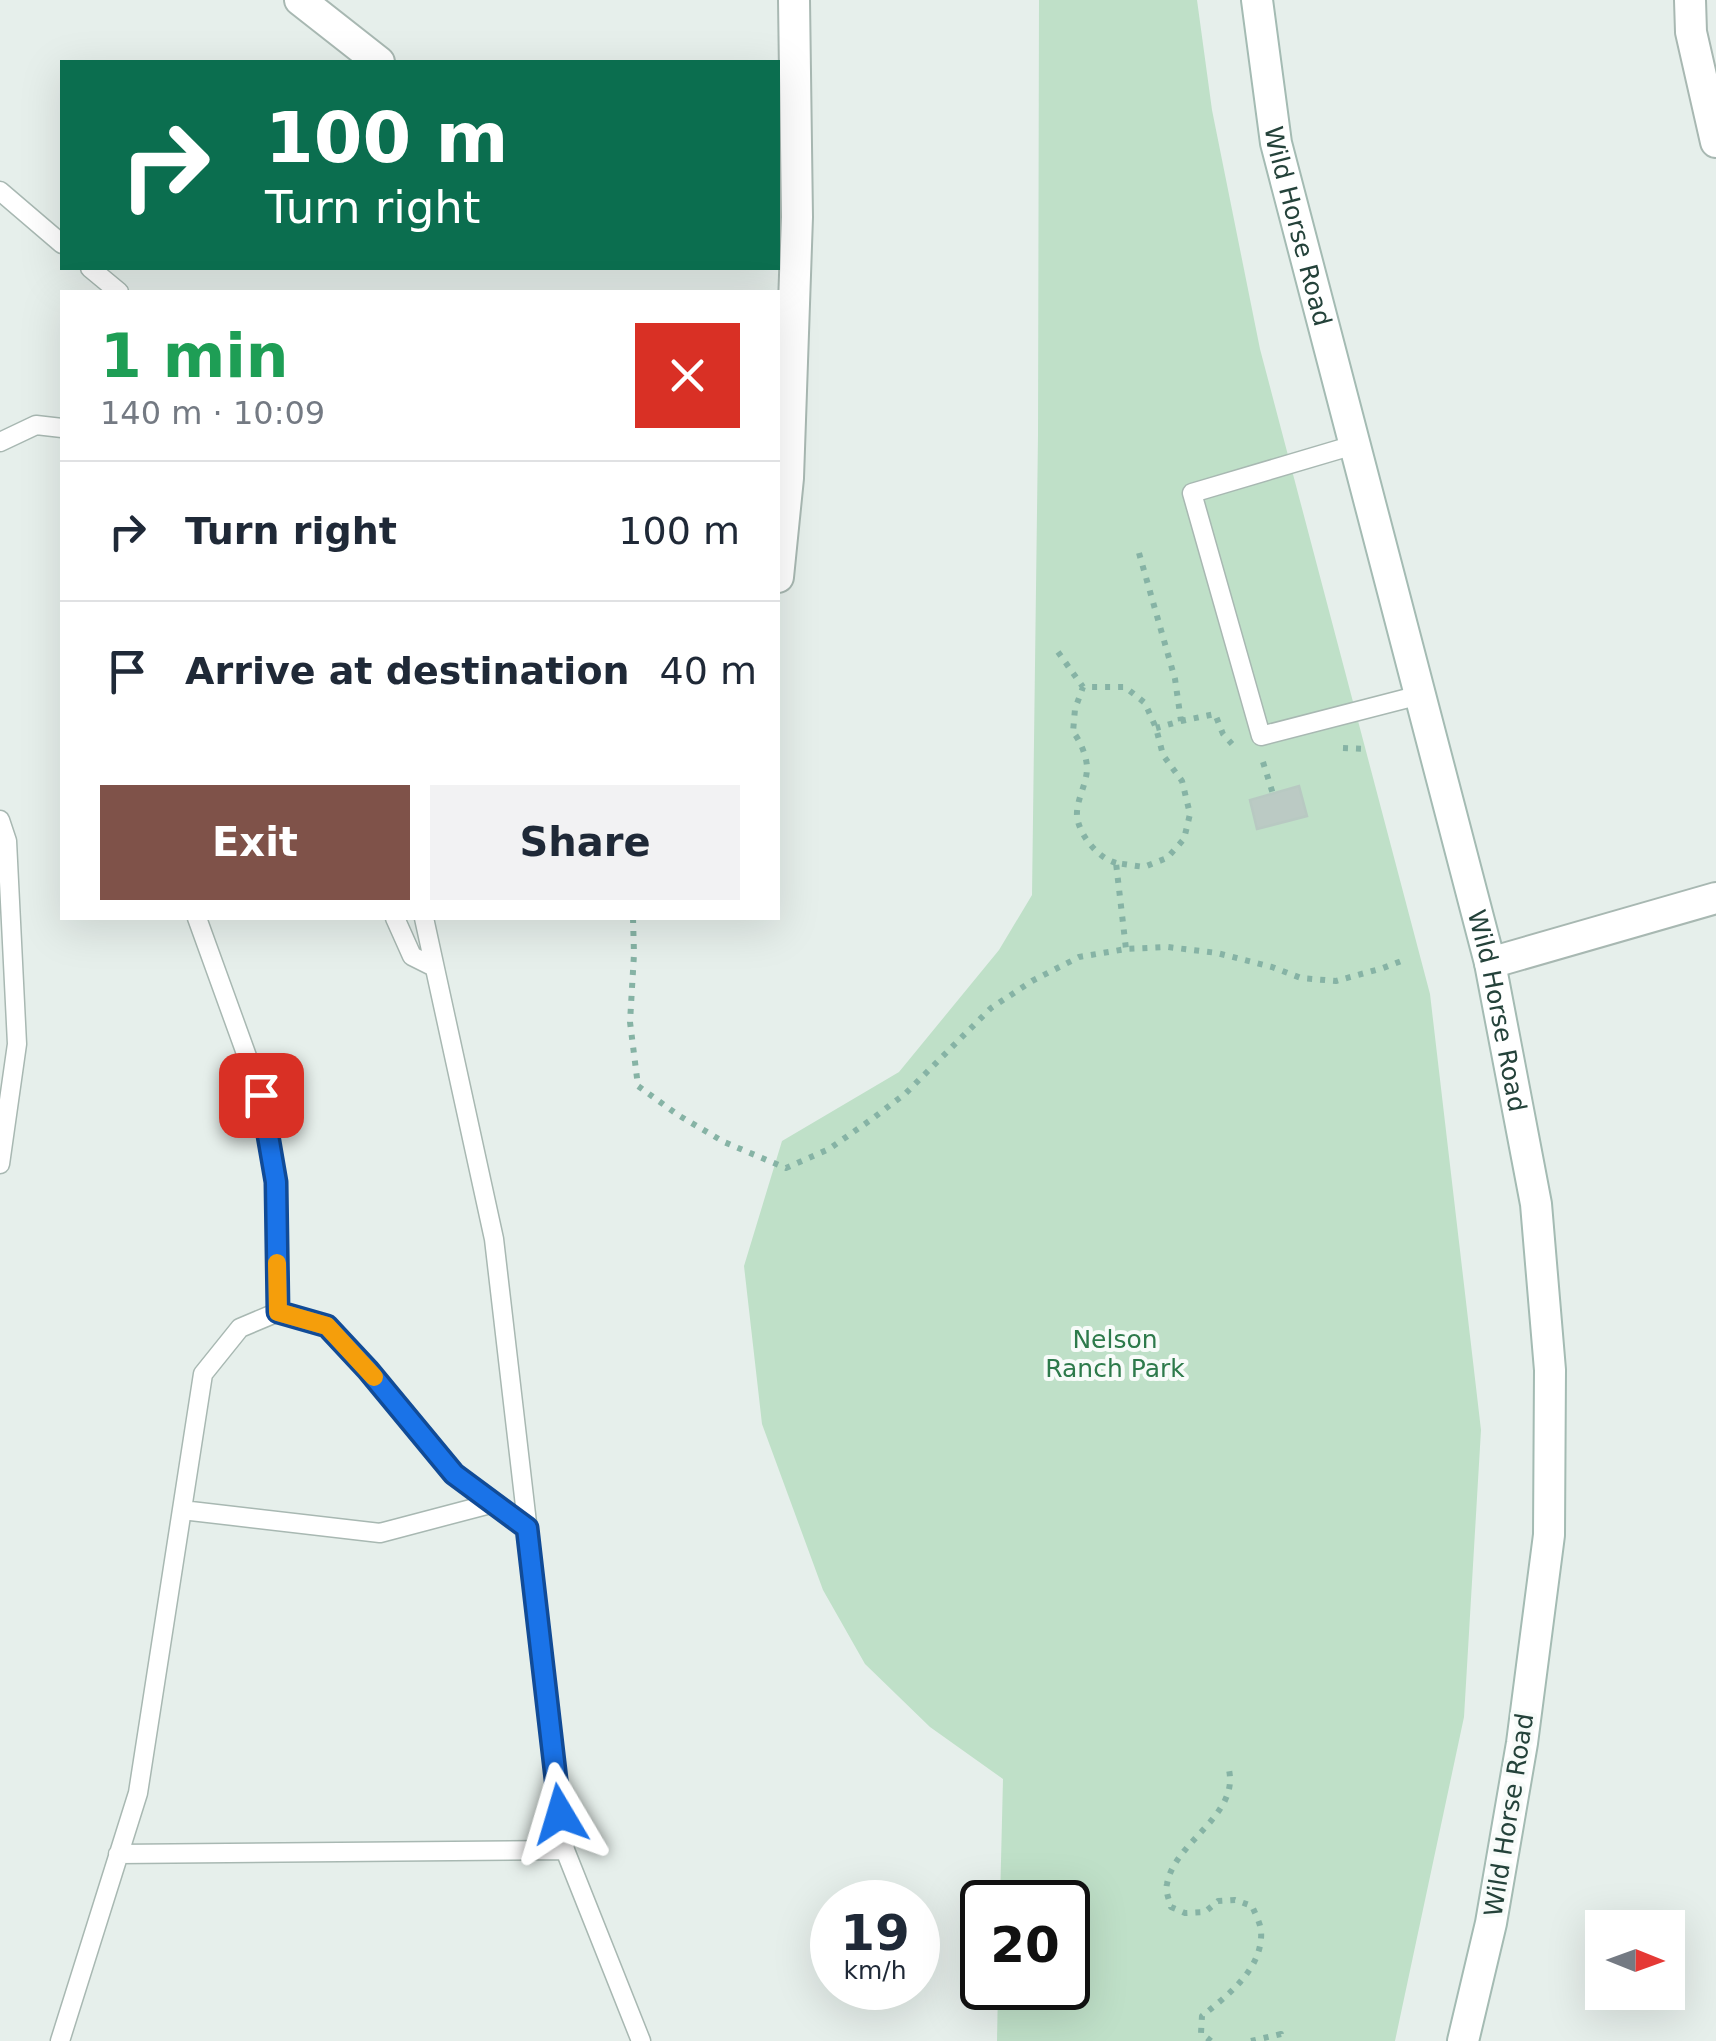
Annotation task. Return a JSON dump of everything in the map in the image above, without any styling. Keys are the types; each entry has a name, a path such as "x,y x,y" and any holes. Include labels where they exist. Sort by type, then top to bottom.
{"street":[{"path":"300,0 376,60"},
{"path":"780,557 788,478 787,216 794,0"},
{"name":"Wild Horse Road","path":"1257,0 1276,143 1490,964 1536,1204 1550,1370 1549,1535 1522,1743 1491,1923 1463,2041"},
{"path":"1690,0 1691,32 1716,142"},
{"path":"1490,964 1716,898"}],"lane":[{"path":"0,191 60,242"},
{"path":"92,270 117,290"},
{"path":"0,442 36,425 60,428"},
{"path":"1354,445 1192,493 1261,736 1420,694"},
{"path":"0,820 7,842 16,1044 0,1164"},
{"path":"199,920 261,1095 276,1182 278,1312"},
{"path":"396,920 412,956 434,967"},
{"path":"424,920 494,1239 564,1850 640,2041"},
{"path":"60,2041 138,1793 203,1374 240,1328 278,1312 327,1326 454,1474 527,1528"},
{"path":"182,1510 380,1533 494,1503"},
{"path":"118,1854 564,1850"}],"path":[{"path":"1139,553 1174,679 1181,721 1156,728"},
{"path":"1058,652 1083,687"},
{"path":"1083,687 1126,687 1145,703 1162,755 1182,781 1190,814 1184,839 1167,858 1144,867 1116,863 1104,860 1088,842 1077,817 1087,768 1080,740 1073,732 1083,687"},
{"path":"1116,863 1126,948"},
{"path":"633,920 630,1022 638,1086 724,1142 786,1168 829,1149 872,1119 906,1093 991,1008 1079,957 1126,948 1168,947 1217,953 1301,978 1336,982 1404,960"},
{"path":"1211,2041 1201,2033 1202,2016 1249,1973 1261,1930 1252,1906 1235,1900 1218,1901 1205,1912 1185,1913 1170,1906 1166,1888 1170,1872 1228,1798 1232,1782 1229,1770"},
{"path":"1251,2041 1281,2034 1282,2041"}],"green space":[{"name":"Nelson Ranch Park","path":"1039,0 1197,0 1212,110 1260,349 1430,994 1481,1430 1464,1717 1395,2041 997,2041 998,2010 1090,2010 1090,1880 1001,1880 1003,1779 930,1727 865,1664 823,1590 762,1424 744,1266 782,1141 899,1072 999,950 1032,895"}],"building":[{"path":"1299,786 1307,816 1257,829 1250,800"}],"slow traffic":[{"path":"277,1263 278,1312 327,1326 374,1377"}],"route":[{"path":"261,1095 276,1182 278,1312 327,1326 454,1474 527,1528 560,1814"}]}
